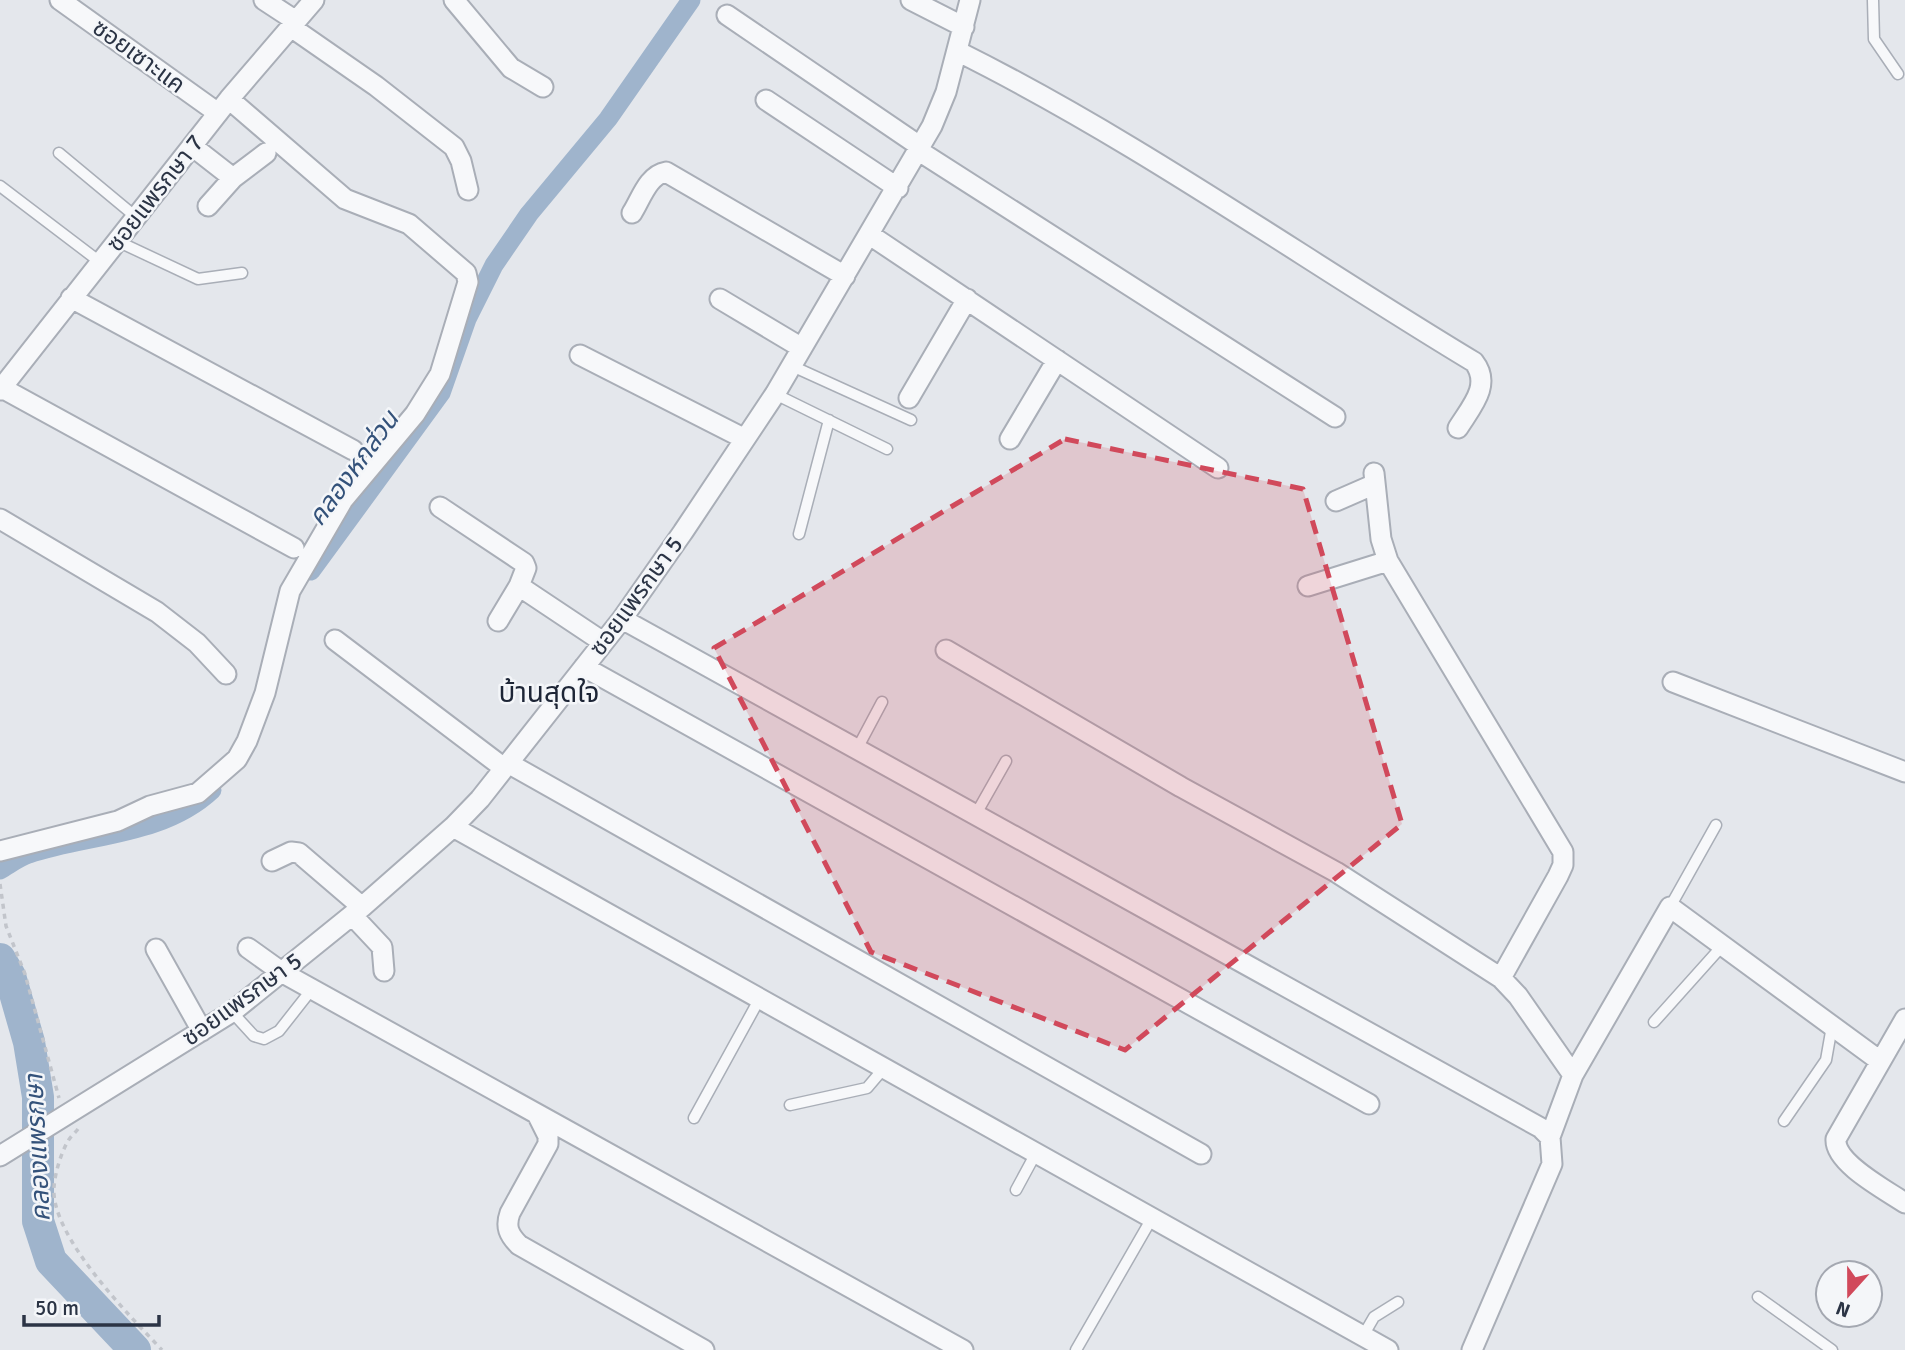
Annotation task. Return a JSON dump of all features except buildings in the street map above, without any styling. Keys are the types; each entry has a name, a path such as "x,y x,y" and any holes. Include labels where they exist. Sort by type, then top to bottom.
{"street":[{"name":"ซอยเซาะแค","path":"0,851 118,821 150,806 198,793 237,759 247,741 265,693 290,591 343,500 421,405 440,374 468,282 466,273 409,224 345,199 224,106 60,0"},
{"path":"264,0 446,139 461,161 468,190"},
{"name":"ซอยแพรกษา 7","path":"1,389 224,106 313,0"},
{"path":"454,0 512,68 543,87"},
{"path":"911,0 964,27"},
{"name":"ซอยแพรกษา 5","path":"0,1156 232,1012 283,973 453,827 506,766 622,619 746,439 792,366 920,149 946,92 970,0"},
{"path":"727,15 920,149 1335,417"},
{"path":"957,51 1045,95 1157,161 1474,362 1482,381 1479,394 1458,428"},
{"path":"766,100 898,188"},
{"path":"192,146 233,178"},
{"path":"208,206 233,178 266,153"},
{"path":"632,213 651,181 658,173 666,172 845,276"},
{"path":"870,235 1218,468"},
{"path":"71,298 353,450"},
{"path":"720,299 802,348"},
{"path":"909,398 967,299"},
{"path":"580,355 746,439"},
{"path":"1010,439 1057,360"},
{"path":"1,389 294,548"},
{"path":"1336,501 1374,478 1381,564 1563,852 1563,864 1558,876 1501,978"},
{"path":"440,507 524,563 526,568 519,586 498,621"},
{"path":"0,519 157,612 197,643 226,674"},
{"path":"1308,586 1381,564"},
{"path":"519,586 603,642"},
{"path":"622,619 1531,1121 1550,1138"},
{"path":"335,640 506,766 1201,1154"},
{"path":"946,650 1181,787 1336,872 1501,978 1518,996 1573,1075"},
{"path":"584,667 1369,1104"},
{"path":"1673,682 1905,772"},
{"path":"453,827 1388,1350"},
{"path":"272,861 291,852 299,853 357,911 382,947 384,971"},
{"path":"1472,1350 1552,1164 1550,1138 1573,1075 1670,907 1880,1061"},
{"path":"248,948 283,973 963,1350"},
{"path":"156,949 202,1031"},
{"path":"1905,1019 1836,1139 1835,1147 1844,1161 1905,1203"},
{"path":"538,1116 548,1136 548,1144 507,1220 511,1237 519,1245 704,1350"}],"lane":[{"path":"1873,0 1874,39 1898,74"},
{"path":"59,153 136,217"},
{"path":"0,186 100,262"},
{"path":"117,241 198,278 242,273"},
{"path":"792,366 911,420"},
{"path":"775,394 887,449"},
{"path":"799,534 829,420"},
{"path":"857,749 883,702"},
{"path":"976,814 1006,761"},
{"path":"1670,907 1716,825"},
{"path":"1654,1022 1723,945"},
{"path":"232,1012 254,1036 264,1039 272,1037 290,1020 312,989"},
{"path":"694,1118 760,998"},
{"path":"1784,1121 1826,1060 1832,1026"},
{"path":"790,1105 867,1088 884,1068"},
{"path":"1016,1190 1036,1153"},
{"path":"1076,1350 1152,1218"},
{"path":"1758,1297 1832,1350"},
{"path":"1363,1336 1374,1317 1398,1302"}],"path":[{"path":"0,884 6,926 25,975 56,1092 60,1100 74,1112 77,1132 69,1139 53,1188 57,1209 95,1276 162,1350"}],"highlighted area":[{"path":"1065,439 1303,489 1402,824 1125,1050 871,952 714,648"}],"waterway":[{"name":"คลองหกส่วน","path":"311,571 441,393 467,319 494,265 529,214 608,119 691,0"},
{"name":"คลองหกส่วน","path":"0,870 29,854 125,832 171,817 212,790"},
{"name":"คลองแพรกษา","path":"0,959 10,976 29,1042 38,1097 38,1221 51,1261 135,1350"}],"district":[{"name":"บ้านสุดใจ","path":"549,692"}]}
